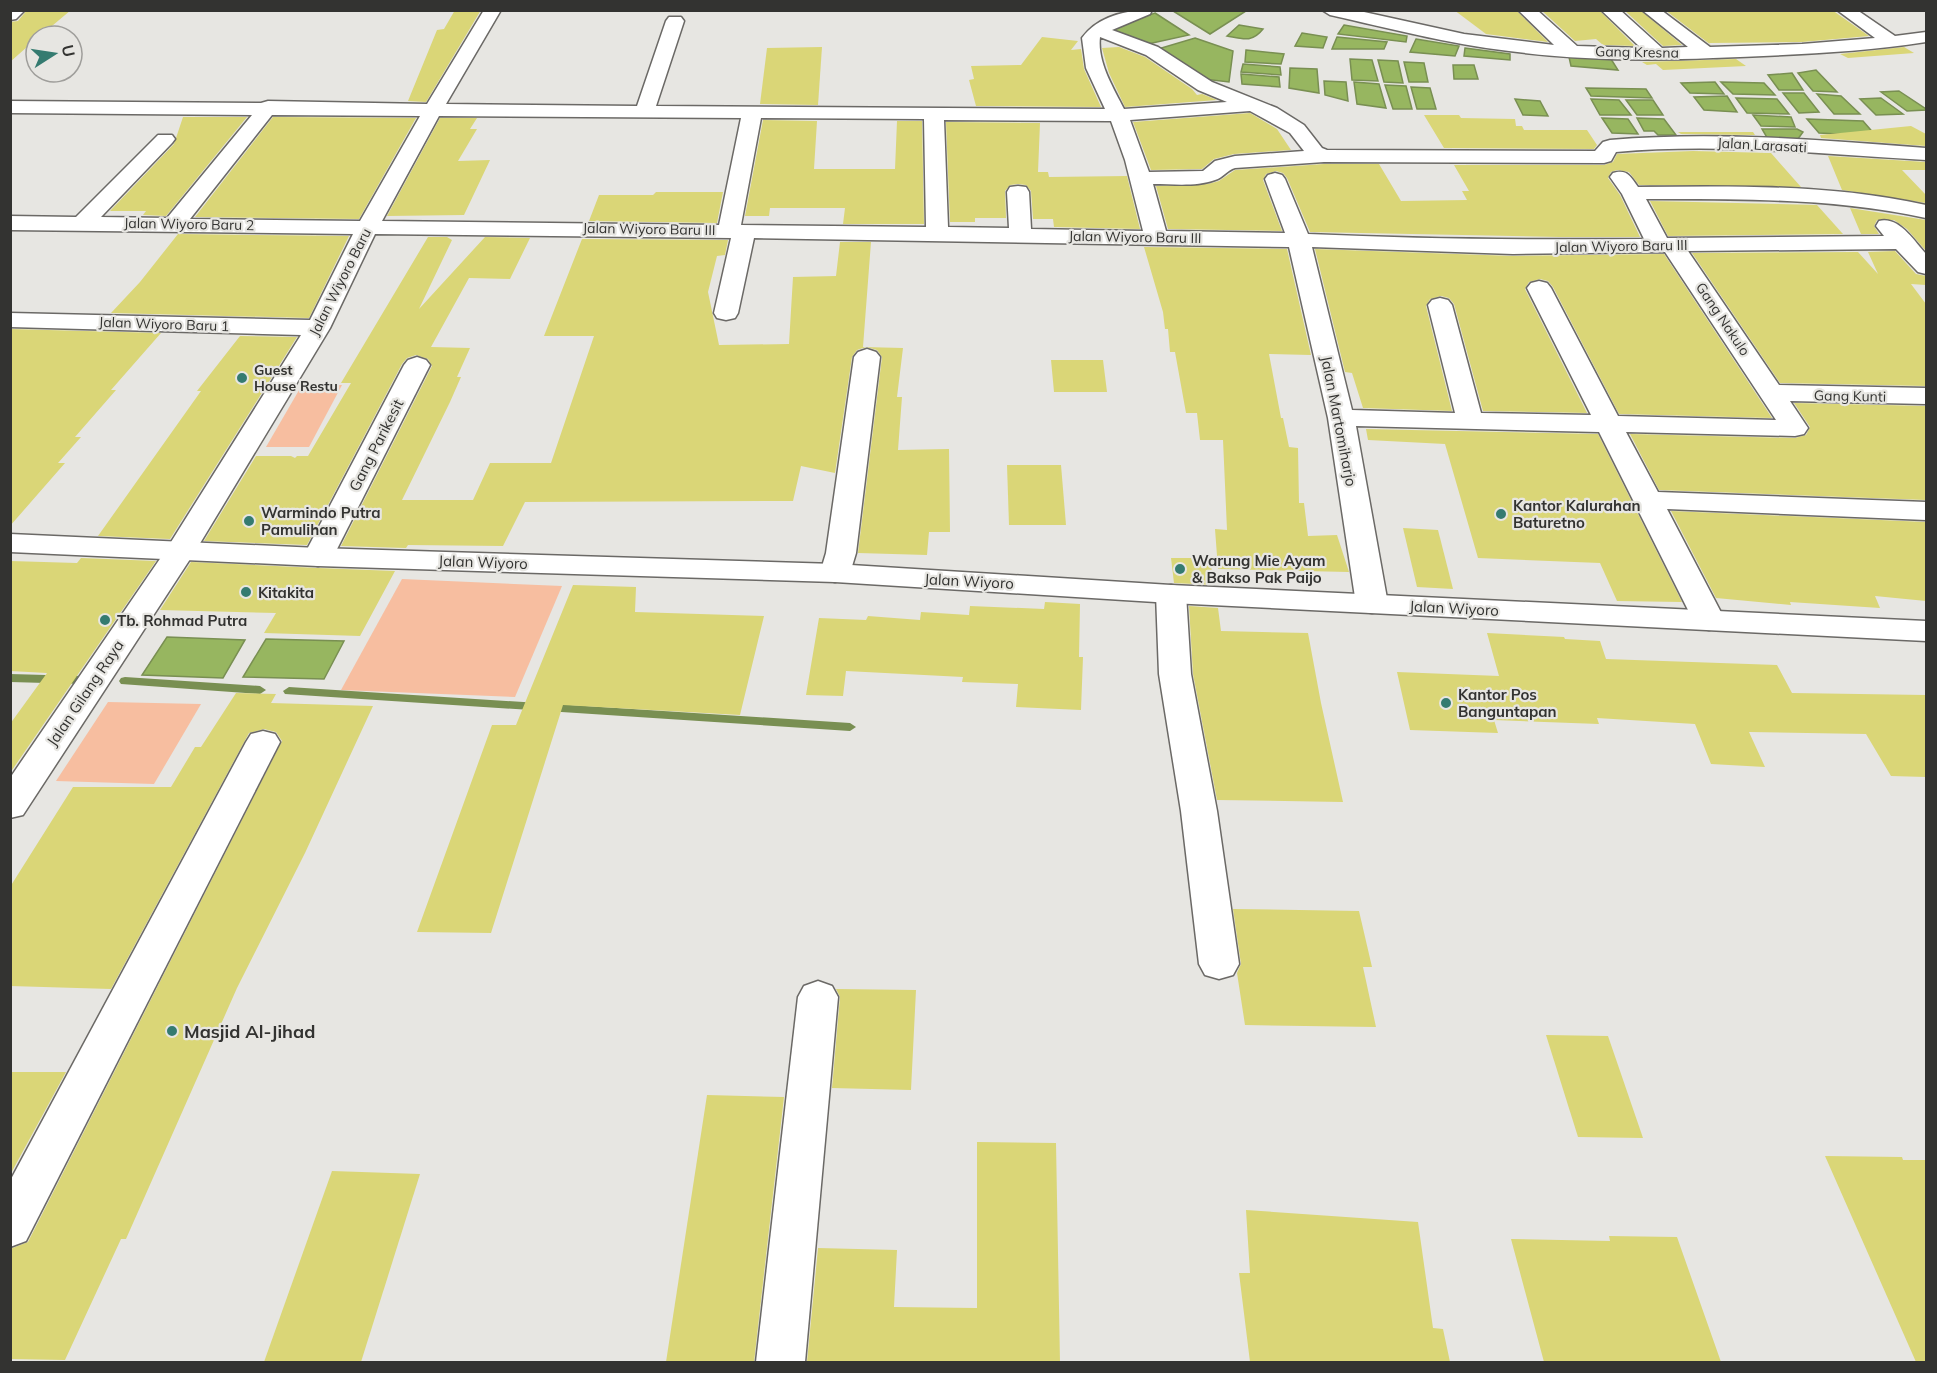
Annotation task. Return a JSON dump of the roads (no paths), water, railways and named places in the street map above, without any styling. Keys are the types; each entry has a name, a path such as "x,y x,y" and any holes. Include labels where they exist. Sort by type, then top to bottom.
{"street":[{"path":"10,15 17,10"},
{"name":"Jalan Wiyoro Baru","path":"181,550 318,328 368,226 432,111 493,10"},
{"path":"1144,10 1097,30 1090,38 1092,56 1128,138 1142,178 1156,237"},
{"name":"Gang Kresna","path":"1330,10 1434,34 1507,45 1572,51 1707,53 1858,47 1926,37"},
{"path":"1416,10 1434,34"},
{"path":"1526,10 1572,51"},
{"path":"1609,10 1658,54"},
{"path":"1650,10 1707,53"},
{"path":"1845,10 1892,42"},
{"path":"645,111 675,21"},
{"path":"1097,30 1152,51 1205,86 1270,112 1296,129 1316,152 1324,156"},
{"path":"10,107 268,107 432,111 934,112 1118,115 1251,105"},
{"path":"174,224 268,107"},
{"path":"726,313 752,112"},
{"path":"934,112 937,234"},
{"path":"83,223 165,139"},
{"name":"Jalan Larasati","path":"1604,157 1605,150 1610,146 1656,142 1728,143 1926,154"},
{"path":"1142,178 1203,177 1211,175 1222,165 1235,162 1324,156 1604,157"},
{"name":"Gang Nakulo","path":"1604,157 1632,193 1666,245 1773,393 1795,428 1608,422"},
{"name":"Jalan Martomiharjo","path":"1275,179 1299,240 1341,418 1372,604"},
{"path":"1018,192 1020,235"},
{"path":"1632,193 1784,194 1862,198 1926,211"},
{"path":"1862,198 1926,267"},
{"name":"Jalan Wiyoro Baru 2","path":"10,223 368,226"},
{"name":"Jalan Wiyoro Baru III","path":"368,226 1156,237 1403,245 1902,242"},
{"path":"1539,288 1709,620"},
{"path":"1440,305 1470,420"},
{"name":"Jalan Wiyoro Baru 1","path":"10,320 318,328"},
{"path":"835,573 841,553 867,357"},
{"name":"Gang Parikesit","path":"318,557 417,365"},
{"name":"Gang Kunti","path":"1773,393 1926,396"},
{"path":"1341,418 1608,422"},
{"path":"1648,500 1926,511"},
{"name":"Jalan Wiyoro","path":"10,543 318,557 835,573 1171,594 1926,631"},
{"name":"Jalan Gilang Raya","path":"10,806 181,550"},
{"path":"1171,594 1175,674 1199,811 1219,964"},
{"path":"10,1227 263,742"},
{"path":"780,1362 818,997"}],"waterway":[{"path":"10,678 82,680"},
{"path":"125,681 260,690"},
{"path":"289,691 850,727"}],"place":[{"name":"Guest House Restu","path":"242,378"},
{"name":"Kantor Kalurahan Baturetno","path":"1501,514"},
{"name":"Warmindo Putra Pamulihan","path":"249,521"},
{"name":"Warung Mie Ayam & Bakso Pak Paijo","path":"1180,569"},
{"name":"Kitakita","path":"246,592"},
{"name":"Tb. Rohmad Putra","path":"105,620"},
{"name":"Kantor Pos Banguntapan","path":"1446,703"},
{"name":"Masjid Al-Jihad","path":"172,1031"}]}
